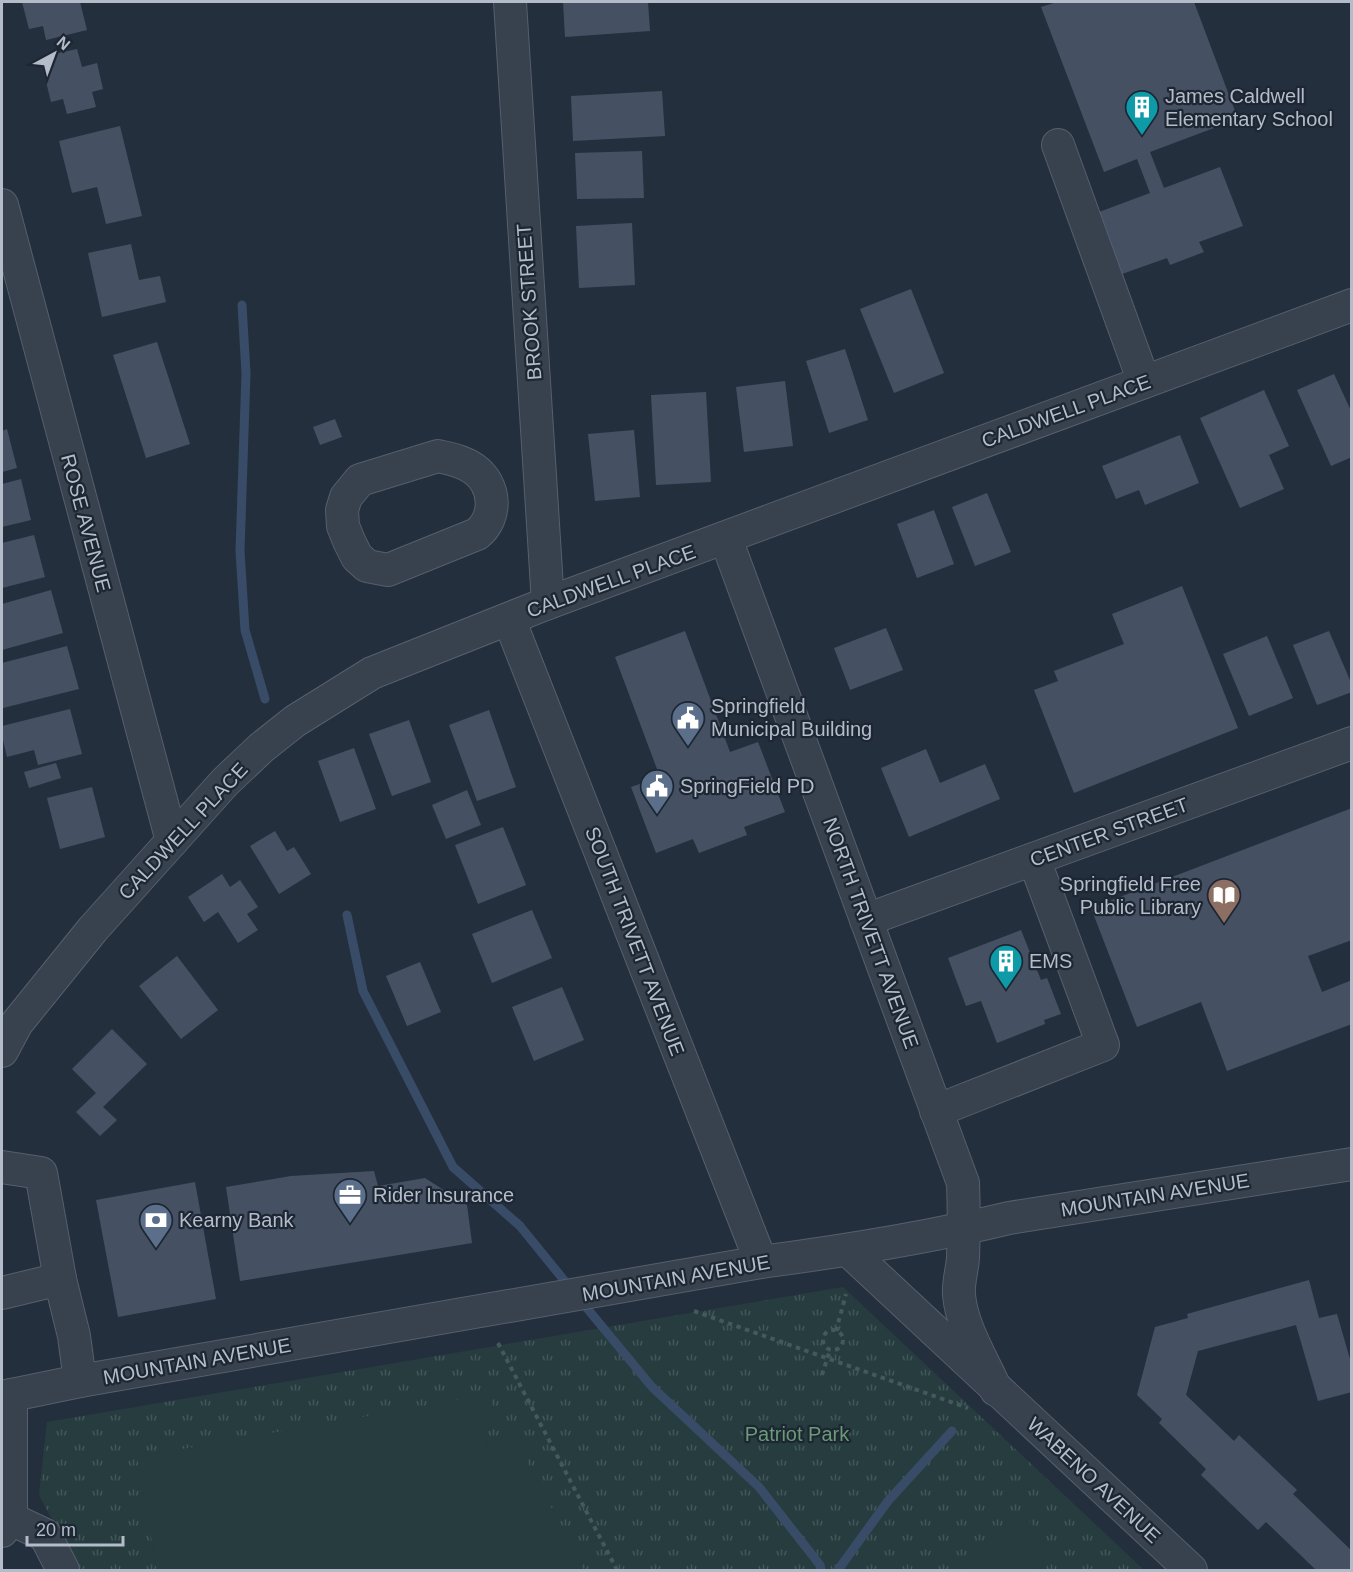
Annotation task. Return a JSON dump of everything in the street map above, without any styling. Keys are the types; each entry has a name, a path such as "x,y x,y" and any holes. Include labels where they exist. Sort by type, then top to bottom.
{"street":[{"name":"BROOK STREET","path":"510,2 548,603"},
{"path":"1058,145 1144,382"},
{"name":"ROSE AVENUE","path":"2,205 171,841"},
{"name":"CALDWELL PLACE","path":"2,1051 17,1023 93,929 225,782 261,748 295,721 372,673 548,603 1352,305"},
{"path":"438,456 458,460 474,469 482,477 491,494 492,512 486,527 477,534 388,570 367,566 357,557 344,526 342,510 346,497 360,480 438,456"},
{"path":"491,494 540,489"},
{"name":"NORTH TRIVETT AVENUE","path":"726,538 963,1183 964,1229"},
{"name":"SOUTH TRIVETT AVENUE","path":"509,619 761,1262"},
{"name":"CENTER STREET","path":"866,920 1352,743"},
{"path":"936,1111 1103,1046 1034,859"},
{"name":"MOUNTAIN AVENUE","path":"6,1396 80,1381 761,1262 848,1250 964,1229 1010,1218 1352,1164"},
{"path":"2,1167 41,1173 60,1279 74,1336 80,1381"},
{"name":"WABENO AVENUE","path":"964,1229 959,1297 985,1400"},
{"name":"WABENO AVENUE","path":"848,1250 985,1400 1191,1570"},
{"path":"2,1293 60,1279"},
{"path":"6,1396 6,1525 45,1535 63,1570"}],"path":[{"path":"836,1331 846,1294"},
{"path":"694,1311 828,1359 985,1400"},
{"path":"830,1331 836,1331 842,1335 843,1345 837,1350 830,1350 824,1344 823,1338 830,1331"},
{"path":"498,1343 617,1570"},
{"path":"822,1375 830,1350"}],"green space":[{"name":"Patriot Park","path":"843,1287 1144,1570 79,1570 39,1495 47,1422"},
{"path":"492,1394 486,1452 515,1438 584,1570 157,1570 137,1457"},
{"path":"1021,1512 1056,1551 1033,1570 964,1570 960,1565"}],"building":[{"path":"22,2 80,2 87,30 46,40 43,26 29,29"},
{"path":"563,2 648,2 650,31 565,37"},
{"name":"James Caldwell Elementary School","path":"1057,2 1194,2 1238,119 1150,152 1164,188 1220,167 1243,226 1199,242 1204,252 1170,265 1167,258 1122,274 1099,212 1150,193 1137,159 1104,172 1041,7"},
{"path":"77,49 82,67 97,63 103,89 92,92 96,107 67,114 63,99 51,102 40,57"},
{"path":"662,91 665,136 573,141 571,96"},
{"path":"120,126 142,216 106,224 97,187 72,193 59,141"},
{"path":"642,151 644,198 577,199 575,153"},
{"path":"632,223 635,285 579,288 576,226"},
{"path":"131,244 139,280 160,276 166,302 102,317 88,253"},
{"path":"911,289 944,373 894,393 860,309"},
{"path":"157,342 190,444 146,458 113,355"},
{"path":"845,349 868,420 829,433 806,361"},
{"path":"1334,374 1352,413 1352,457 1331,466 1297,390"},
{"path":"785,381 793,446 744,452 736,387"},
{"path":"1264,390 1289,446 1269,455 1284,489 1240,508 1200,418"},
{"path":"706,392 711,482 656,485 651,395"},
{"path":"335,419 342,437 320,445 313,427"},
{"path":"7,429 17,468 2,472 2,431"},
{"path":"634,430 640,497 595,501 588,434"},
{"path":"1180,435 1199,483 1145,505 1139,490 1116,499 1102,466"},
{"path":"21,479 31,520 2,527 2,484"},
{"path":"987,493 1011,552 975,566 952,507"},
{"path":"934,510 954,564 917,578 897,524"},
{"path":"34,535 45,577 2,588 2,543"},
{"path":"1182,586 1238,728 1074,793 1034,690 1058,681 1054,671 1124,644 1112,614"},
{"path":"51,590 63,633 2,650 2,604"},
{"path":"886,628 903,670 850,690 834,648"},
{"name":"Springfield Municipal Building","path":"685,631 730,752 758,742 785,812 744,827 747,835 699,853 693,839 656,853 631,787 660,777 615,657"},
{"path":"1329,631 1352,685 1352,692 1317,705 1293,645"},
{"path":"1267,636 1293,698 1249,716 1223,654"},
{"path":"67,646 79,689 3,708 2,663"},
{"path":"70,709 82,754 38,765 34,750 7,757 2,726"},
{"path":"489,710 516,787 477,801 449,725"},
{"path":"409,720 431,782 392,796 369,734"},
{"path":"354,748 376,809 340,822 318,761"},
{"path":"926,749 940,783 985,764 1000,799 909,837 881,768"},
{"path":"56,763 61,778 29,788 24,772"},
{"path":"92,787 105,837 60,849 47,798"},
{"path":"467,790 481,825 446,839 432,805"},
{"name":"Springfield Free Public Library","path":"1352,808 1352,940 1308,956 1322,992 1352,980 1352,1024 1227,1071 1201,1002 1137,1027 1091,908"},
{"path":"503,827 526,885 478,904 455,845"},
{"path":"275,831 287,851 294,847 311,874 279,894 250,846"},
{"path":"222,874 230,887 240,880 258,907 247,914 258,930 238,943 218,912 204,922 188,897"},
{"path":"532,910 552,958 492,983 472,934"},
{"name":"EMS","path":"1021,930 1041,980 1047,978 1061,1014 1044,1020 1045,1024 997,1043 981,1001 966,1006 948,958"},
{"path":"177,956 218,1010 181,1039 139,986"},
{"path":"420,962 441,1012 407,1026 386,976"},
{"path":"562,987 584,1040 534,1061 512,1007"},
{"path":"112,1029 147,1064 103,1107 117,1120 100,1136 76,1112 96,1093 72,1069"},
{"name":"Rider Insurance","path":"374,1171 378,1186 425,1178 467,1205 472,1243 240,1281 226,1187 291,1176"},
{"name":"Kearny Bank","path":"195,1182 216,1299 118,1317 96,1200"},
{"path":"1309,1280 1319,1318 1337,1314 1352,1366 1352,1392 1318,1401 1296,1325 1198,1351 1186,1395 1234,1441 1239,1435 1297,1490 1293,1494 1352,1551 1352,1570 1316,1570 1266,1522 1258,1530 1201,1475 1206,1469 1159,1423 1162,1419 1137,1395 1155,1327 1188,1318 1187,1314"}],"waterway":[{"path":"242,305 246,373 240,551 245,630 265,699"},
{"path":"347,915 363,991 453,1167 520,1226 572,1290"},
{"path":"581,1301 652,1387 759,1487 820,1565 821,1570"},
{"path":"838,1570 888,1501 952,1431"}],"place":[{"name":"James Caldwell Elementary School","path":"1142,136"},
{"name":"Springfield Municipal Building","path":"688,747"},
{"name":"SpringField PD","path":"657,815"},
{"name":"Springfield Free Public Library","path":"1224,924"},
{"name":"EMS","path":"1006,990"},
{"name":"Rider Insurance","path":"350,1224"},
{"name":"Kearny Bank","path":"156,1249"}]}
